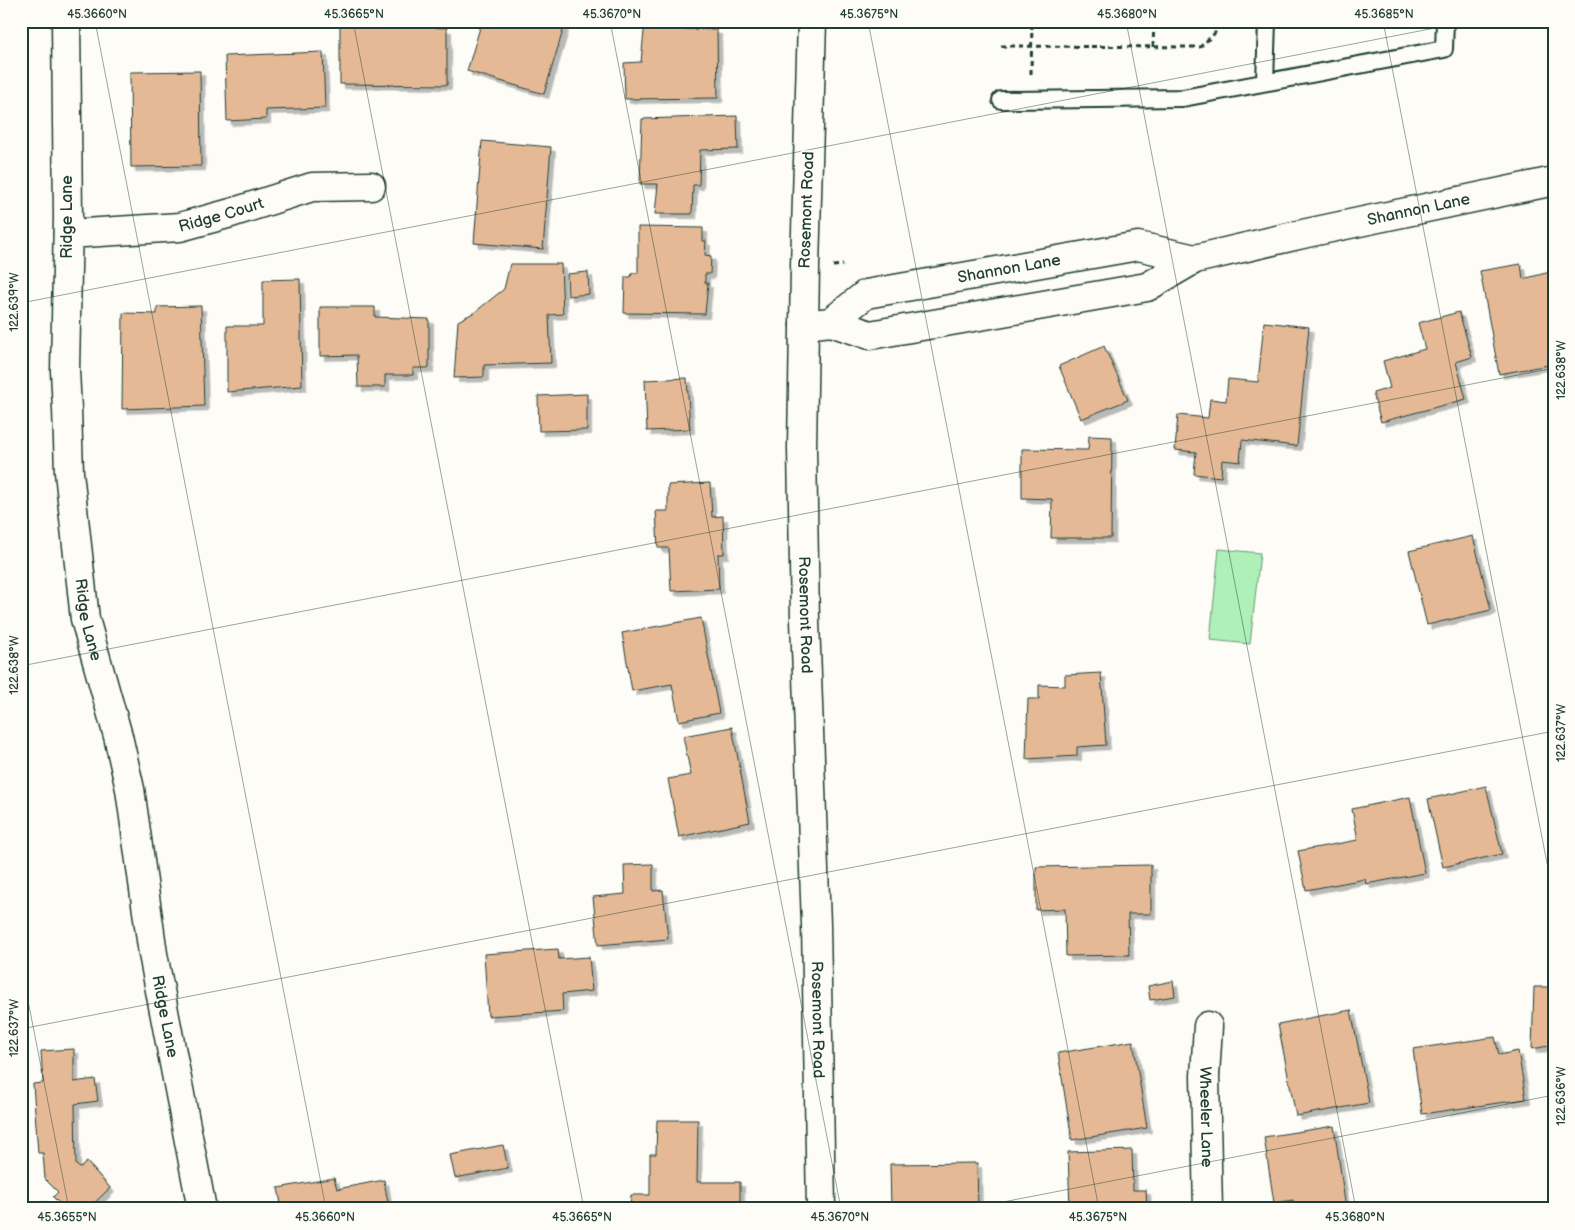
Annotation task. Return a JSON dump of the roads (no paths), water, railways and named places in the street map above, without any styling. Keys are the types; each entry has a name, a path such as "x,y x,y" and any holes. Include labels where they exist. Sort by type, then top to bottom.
{"street":[{"name":"Ridge Lane","path":"66,21 68,234 66,372 69,472 85,619 118,736 130,789 153,954 202,1209"},
{"name":"Rosemont Road","path":"812,21 802,448 804,592 816,925 821,1209"},
{"name":"Shannon Lane","path":"804,325 831,322 870,334 1128,290 1147,286 1195,259 1316,231 1554,181"},
{"name":"Ridge Court","path":"68,234 180,227 312,187 372,186"},
{"name":"Shannon Lane","path":"831,322 866,294 1118,249 1138,246 1195,259"},
{"name":"Wheeler Lane","path":"1208,1026 1205,1076 1208,1209"}],"lane":[{"path":"1265,82 1267,21"},
{"path":"1001,100 1183,98 1444,49 1445,21"}]}
